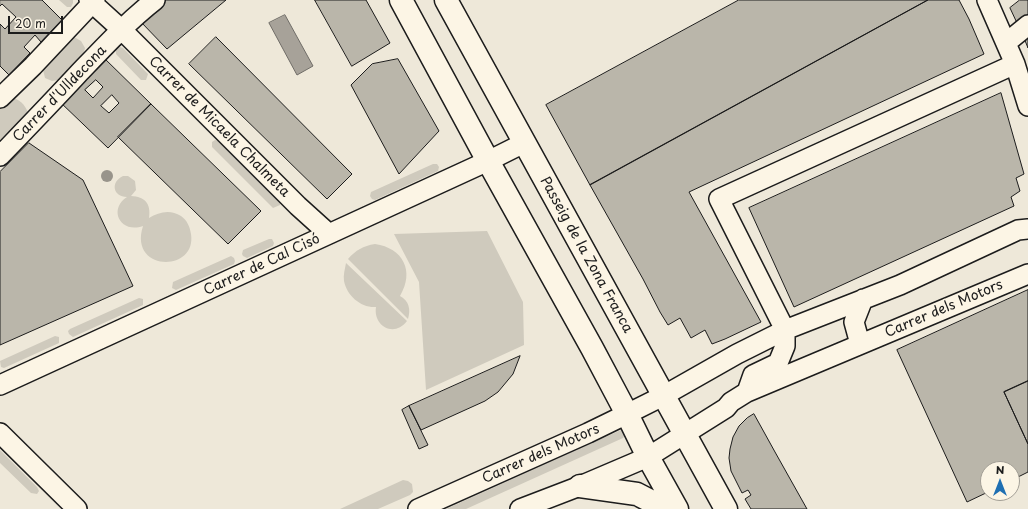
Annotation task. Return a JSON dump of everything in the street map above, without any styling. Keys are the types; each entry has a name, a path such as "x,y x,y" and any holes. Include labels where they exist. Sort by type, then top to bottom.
{"main road":[{"path":"401,0 627,414 648,457 677,509"},
{"name":"Passeig de la Zona Franca","path":"446,0 726,509"},
{"path":"580,486 637,494 666,509"}],"street":[{"name":"Carrer d'Ulldecona","path":"0,156 104,47 116,24 132,18 155,0"},
{"path":"987,0 1015,64 1028,106"},
{"name":"Carrer de Micaela Chalmeta","path":"92,1 298,206 329,234"},
{"path":"3,90 92,1"},
{"path":"1006,44 1028,25"},
{"path":"520,509 580,486 648,457 726,408 739,397 753,375 778,363 785,346 785,330 719,198 1015,64"},
{"name":"Carrer de Cal Cisó","path":"0,385 488,161 524,143"},
{"path":"785,330 900,285 1018,230 1028,229"},
{"path":"993,289 997,275 1028,261"},
{"name":"Carrer dels Motors","path":"739,397 860,344 1028,274"},
{"path":"860,344 854,322 863,299"},
{"name":"Carrer dels Motors","path":"418,509 588,434 663,396 737,354 785,330"},
{"path":"0,434 77,509"}],"shaded area":[{"path":"59,0 73,0 73,3 71,7 67,7"},
{"path":"285,15 313,66 297,75 269,23"},
{"path":"74,37 81,41 85,48 83,56 67,75 59,80 52,81 45,78 42,62 68,38"},
{"path":"120,47 123,48 148,74 146,80 141,80 116,54 116,49"},
{"path":"11,97 22,103 28,113 0,142 0,104"},
{"path":"215,140 219,141 280,201 280,205 273,208 212,147 212,142"},
{"path":"433,164 437,164 439,167 438,171 375,200 370,196 371,192"},
{"path":"123,176 128,176 135,181 136,190 131,196 143,199 146,202 149,208 149,218 157,214 169,212 181,216 185,220 189,226 191,234 190,247 184,256 174,261 164,262 153,259 145,252 141,241 143,226 135,228 128,227 119,219 118,208 121,202 127,197 119,195 116,192 115,185 116,182"},
{"path":"487,231 523,302 524,345 426,390 419,282 394,234"},
{"path":"272,239 274,243 273,246 247,258 243,256 243,250"},
{"path":"375,244 385,246 393,250 404,262 406,278 400,296 407,303 409,312 408,319 348,259 360,249"},
{"path":"231,256 234,258 234,264 176,290 172,288 173,282"},
{"path":"346,263 407,321 402,326 396,329 386,328 378,320 376,307 370,307 360,303 351,296 344,281"},
{"path":"139,298 143,299 143,305 73,337 69,334 68,331 70,329"},
{"path":"55,336 59,337 59,343 4,368 1,367 0,361"},
{"path":"621,430 625,435 623,438 466,509 446,509"},
{"path":"0,450 37,487 39,491 37,494 31,493 0,463"},
{"path":"403,480 412,484 413,492 410,495 378,509 340,509"}],"building":[{"path":"0,0 42,0 62,20 41,42 35,35 24,47 30,53 9,75 0,66 0,24 5,29 16,17 2,4 0,6"},
{"path":"166,0 226,0 167,49 140,21"},
{"path":"315,0 366,0 390,43 352,66"},
{"path":"739,0 928,0 590,185 546,105"},
{"path":"928,0 959,0 984,54 689,192 761,322 712,344 705,330 691,338 680,318 668,325 590,185"},
{"path":"1020,0 1028,0 1028,15 1017,23 1010,8"},
{"path":"1028,35 1028,48 1024,38"},
{"path":"216,37 352,174 327,199 189,64"},
{"path":"103,57 151,104 108,148 59,101","holes":["96,80 103,87 93,98 85,90","112,95 119,103 109,113 101,106"]},
{"path":"398,59 439,131 399,174 351,85 372,64"},
{"path":"1001,93 1024,174 1016,178 1020,191 1011,197 1014,206 794,307 749,208"},
{"path":"151,104 261,211 228,244 118,137"},
{"path":"29,143 83,180 133,286 0,345 0,172"},
{"path":"1028,290 1028,381 1004,392 1028,444 1028,472 1020,476 1020,461 980,461 980,496 967,502 897,350"},
{"path":"520,356 513,374 498,392 485,401 421,430 409,406"},
{"path":"1028,381 1028,444 1004,392"},
{"path":"409,406 428,445 419,449 402,410"},
{"path":"754,414 807,509 751,509 745,499 751,495 748,490 742,493 731,471 729,458 733,437 739,426 747,418"}]}
